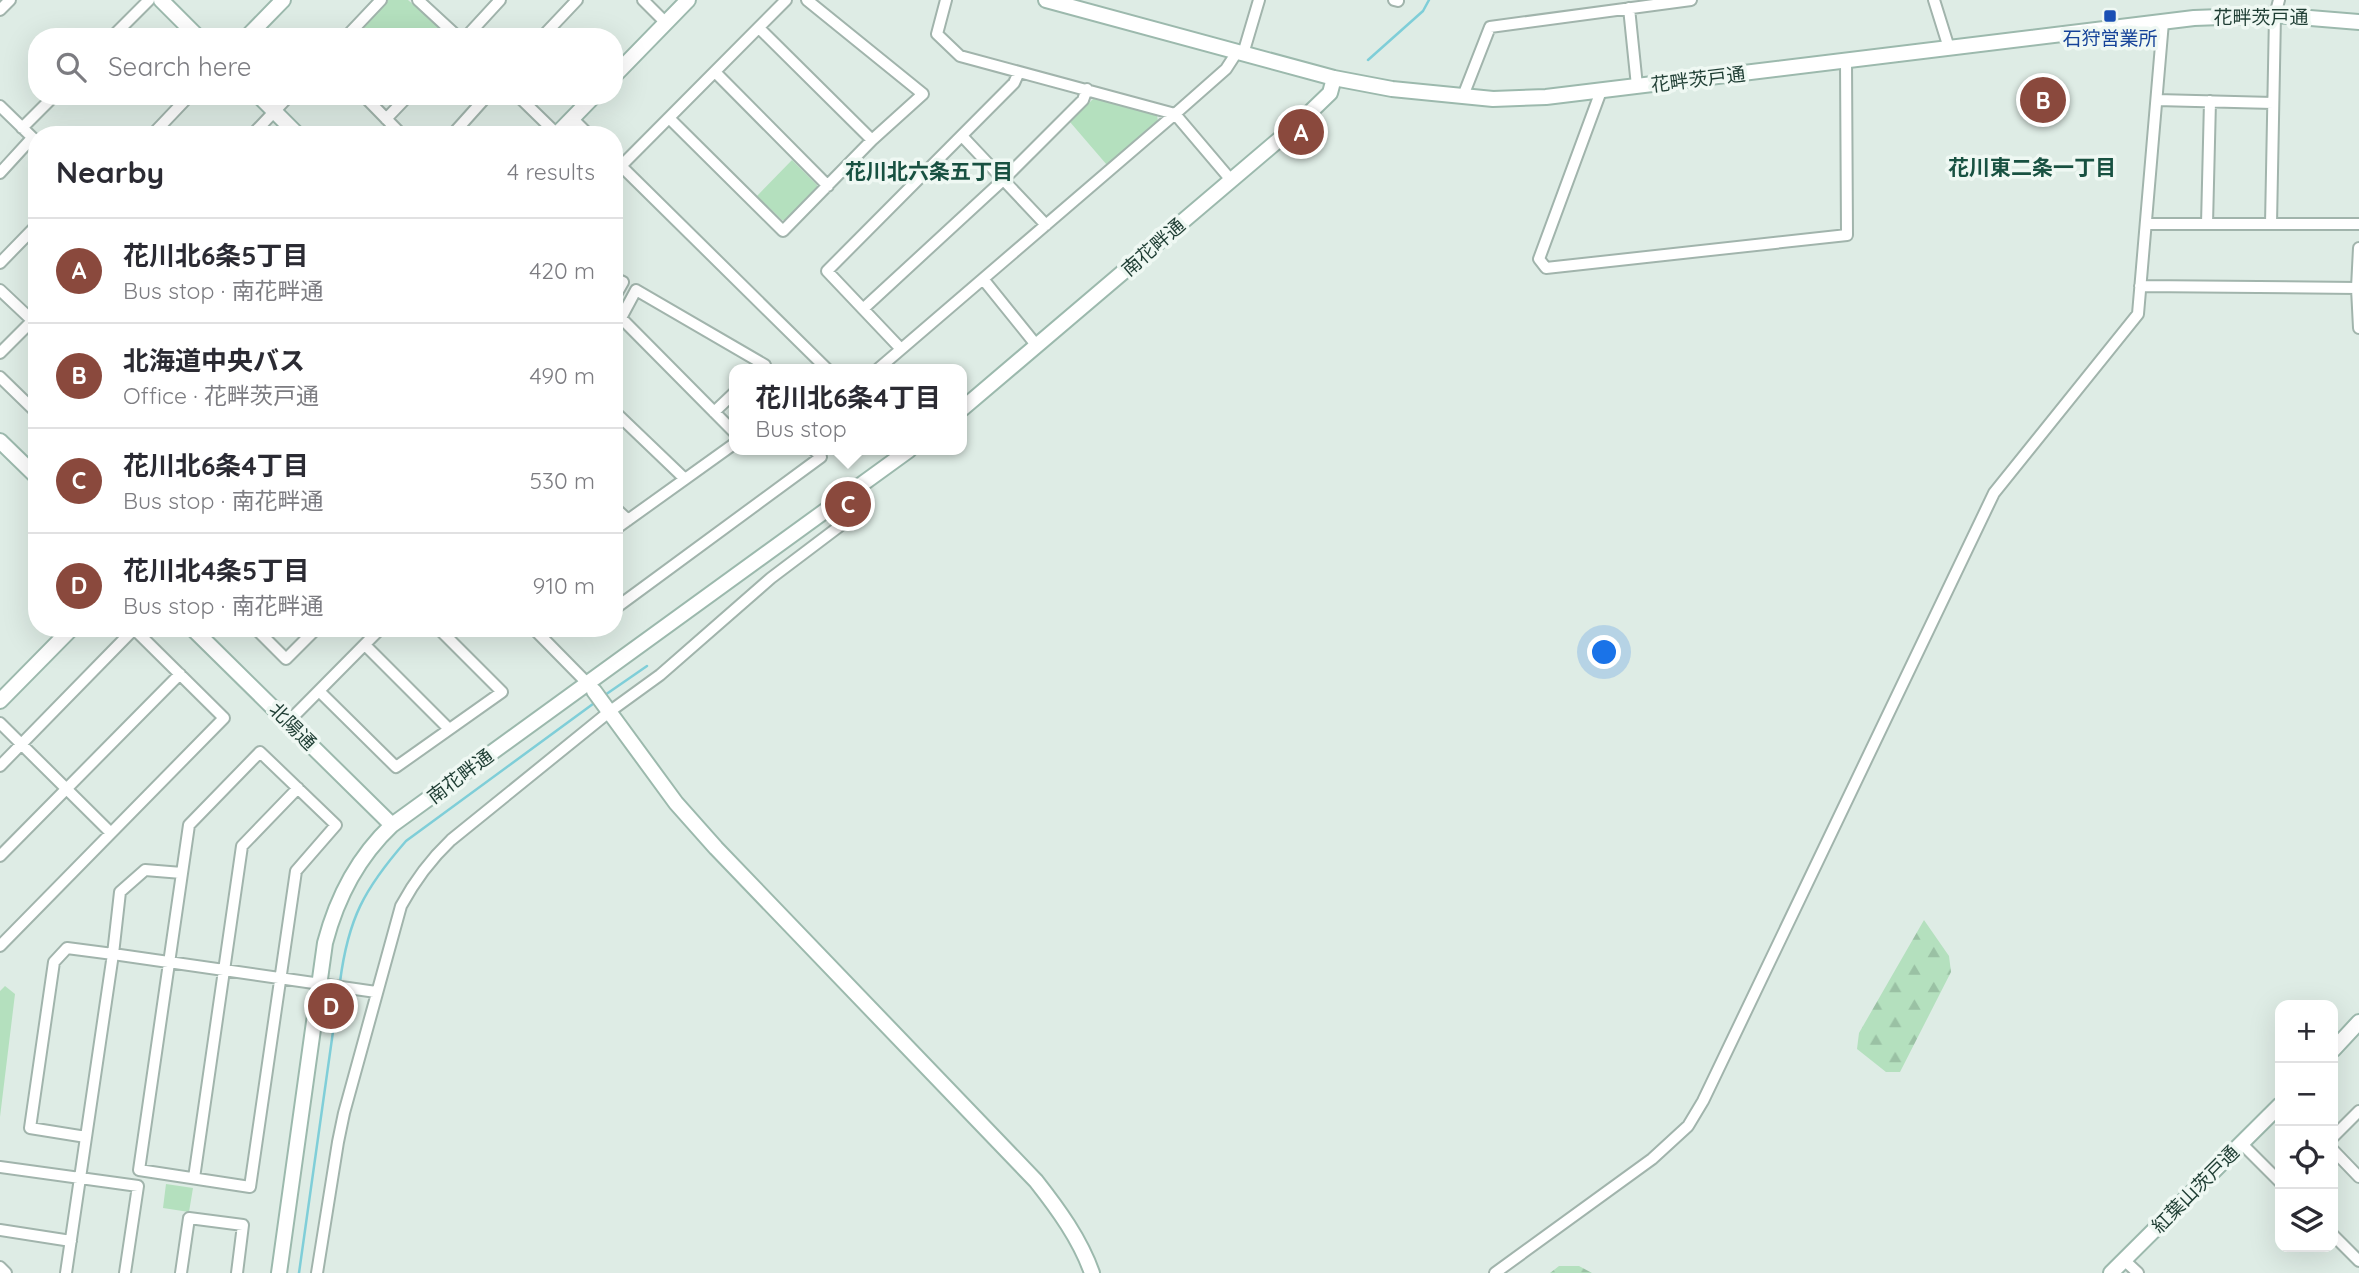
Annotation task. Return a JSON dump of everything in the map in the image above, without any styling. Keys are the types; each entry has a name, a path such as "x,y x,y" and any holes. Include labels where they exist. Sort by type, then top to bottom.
{"street":[{"path":"0,10 10,0"},
{"path":"121,28 149,0"},
{"path":"161,0 189,28"},
{"path":"355,28 381,0"},
{"path":"474,28 500,0"},
{"path":"551,28 577,0"},
{"path":"643,0 666,23"},
{"path":"623,67 688,0"},
{"path":"623,159 669,118 786,0"},
{"path":"669,118 783,231 872,140 923,94 807,0"},
{"path":"946,0 937,34 960,56 1175,114 1231,180"},
{"name":"花畔茨戸通","path":"1046,0 1334,78 1392,89 1493,99 1601,91 2194,18 2275,15 2359,22"},
{"path":"884,364 1226,69 1240,53 1259,0"},
{"path":"1463,96 1490,27 1690,0"},
{"path":"1934,0 1949,48"},
{"path":"2271,224 2275,15 2279,0"},
{"path":"424,2 449,28"},
{"path":"254,28 275,3"},
{"path":"1629,8 1637,86"},
{"path":"1495,1273 1652,1158 1688,1126 1703,1101 1994,493 2137,314 2163,22"},
{"path":"759,28 872,140"},
{"path":"1601,91 1539,259 1546,268 1847,235 1846,62"},
{"path":"715,72 828,186"},
{"path":"901,349 827,271 1014,83 1019,72"},
{"name":"南花畔通","path":"967,405 1330,93 1334,78"},
{"path":"863,309 1003,180 1083,100 1087,89"},
{"path":"2157,100 2273,103"},
{"path":"2207,224 2210,101"},
{"path":"22,128 45,105"},
{"path":"161,126 180,105"},
{"path":"268,105 289,126"},
{"path":"260,126 280,105"},
{"path":"373,105 393,126"},
{"path":"386,119 399,105"},
{"path":"460,126 479,105"},
{"path":"527,105 548,126"},
{"path":"564,126 585,105"},
{"path":"0,106 28,134"},
{"path":"572,118 580,126"},
{"path":"962,136 1046,225"},
{"path":"0,173 28,147"},
{"path":"623,168 822,364"},
{"path":"2146,224 2359,224"},
{"path":"0,263 28,234"},
{"path":"2359,248 2359,328"},
{"path":"983,279 1037,346"},
{"path":"2140,286 2357,288"},
{"path":"0,290 28,315"},
{"path":"623,314 636,290 763,364"},
{"path":"623,320 729,427"},
{"path":"0,353 28,327"},
{"path":"0,377 28,404"},
{"path":"714,412 729,398"},
{"path":"623,420 685,479"},
{"path":"0,441 28,468"},
{"path":"623,524 729,448"},
{"path":"623,603 821,457 819,455"},
{"name":"南花畔通","path":"279,1273 326,985 325,943 337,902 365,854 392,825 591,687 902,455"},
{"path":"317,1273 338,1142 401,906 416,878 433,857 606,708 660,675 771,578 864,507 853,491"},
{"path":"623,515 628,520"},
{"path":"0,701 63,637"},
{"path":"0,766 126,637"},
{"path":"0,946 224,718 142,637"},
{"name":"北陽通","path":"201,637 392,825"},
{"path":"264,637 286,659 308,637"},
{"path":"289,721 373,637"},
{"path":"319,691 396,767 502,692 447,637"},
{"path":"542,637 591,687 676,803 716,848 1036,1181 1057,1207 1076,1238 1092,1273"},
{"path":"365,645 449,729"},
{"path":"0,856 180,674"},
{"path":"0,723 111,833"},
{"path":"260,752 298,788 336,825 296,871 250,1187 139,1170 189,825 260,752"},
{"path":"194,1178 242,846 298,788"},
{"path":"66,1273 120,892 145,870 182,873"},
{"path":"86,1137 30,1128 54,962 67,948 376,992"},
{"path":"2338,1045 2359,1022"},
{"name":"紅葉山茨戸通","path":"2112,1273 2275,1110"},
{"path":"2338,1132 2359,1111"},
{"path":"2241,1143 2275,1177"},
{"path":"2338,1155 2359,1177"},
{"path":"0,1167 138,1186 125,1273"},
{"path":"181,1273 189,1218 243,1225 237,1273"},
{"path":"0,1230 71,1241"},
{"path":"2338,1240 2359,1261"},
{"path":"2124,1260 2138,1273"},
{"path":"0,1267 6,1273"}],"green space":[{"path":"387,0 408,0 441,28 361,28"},
{"path":"1094,98 1157,115 1158,122 1107,165 1070,122"},
{"path":"792,160 817,185 817,189 782,220 757,196"},
{"path":"1924,920 1949,956 1951,972 1900,1072 1886,1072 1857,1049 1859,1033"},
{"path":"5,986 15,994 0,1117 0,991"},
{"path":"166,1184 193,1188 189,1212 163,1208"},
{"path":"1559,1266 1579,1266 1592,1273 1550,1273"}],"waterway":[{"path":"1368,60 1423,11 1429,0"},
{"path":"605,695 647,666"},
{"path":"340,982 348,940 360,906 379,874 406,841 597,701"},
{"path":"299,1273 339,989"}],"place":[{"name":"石狩営業所","path":"2110,16"},
{"name":"北海道中央バス","path":"2043,100"},
{"name":"花川北6条5丁目","path":"1301,132"},
{"name":"花川北6条4丁目","path":"848,504"},
{"name":"花川北4条5丁目","path":"331,1006"}],"district":[{"name":"花川東二条一丁目","path":"2032,167"},
{"name":"花川北六条五丁目","path":"929,171"}]}
